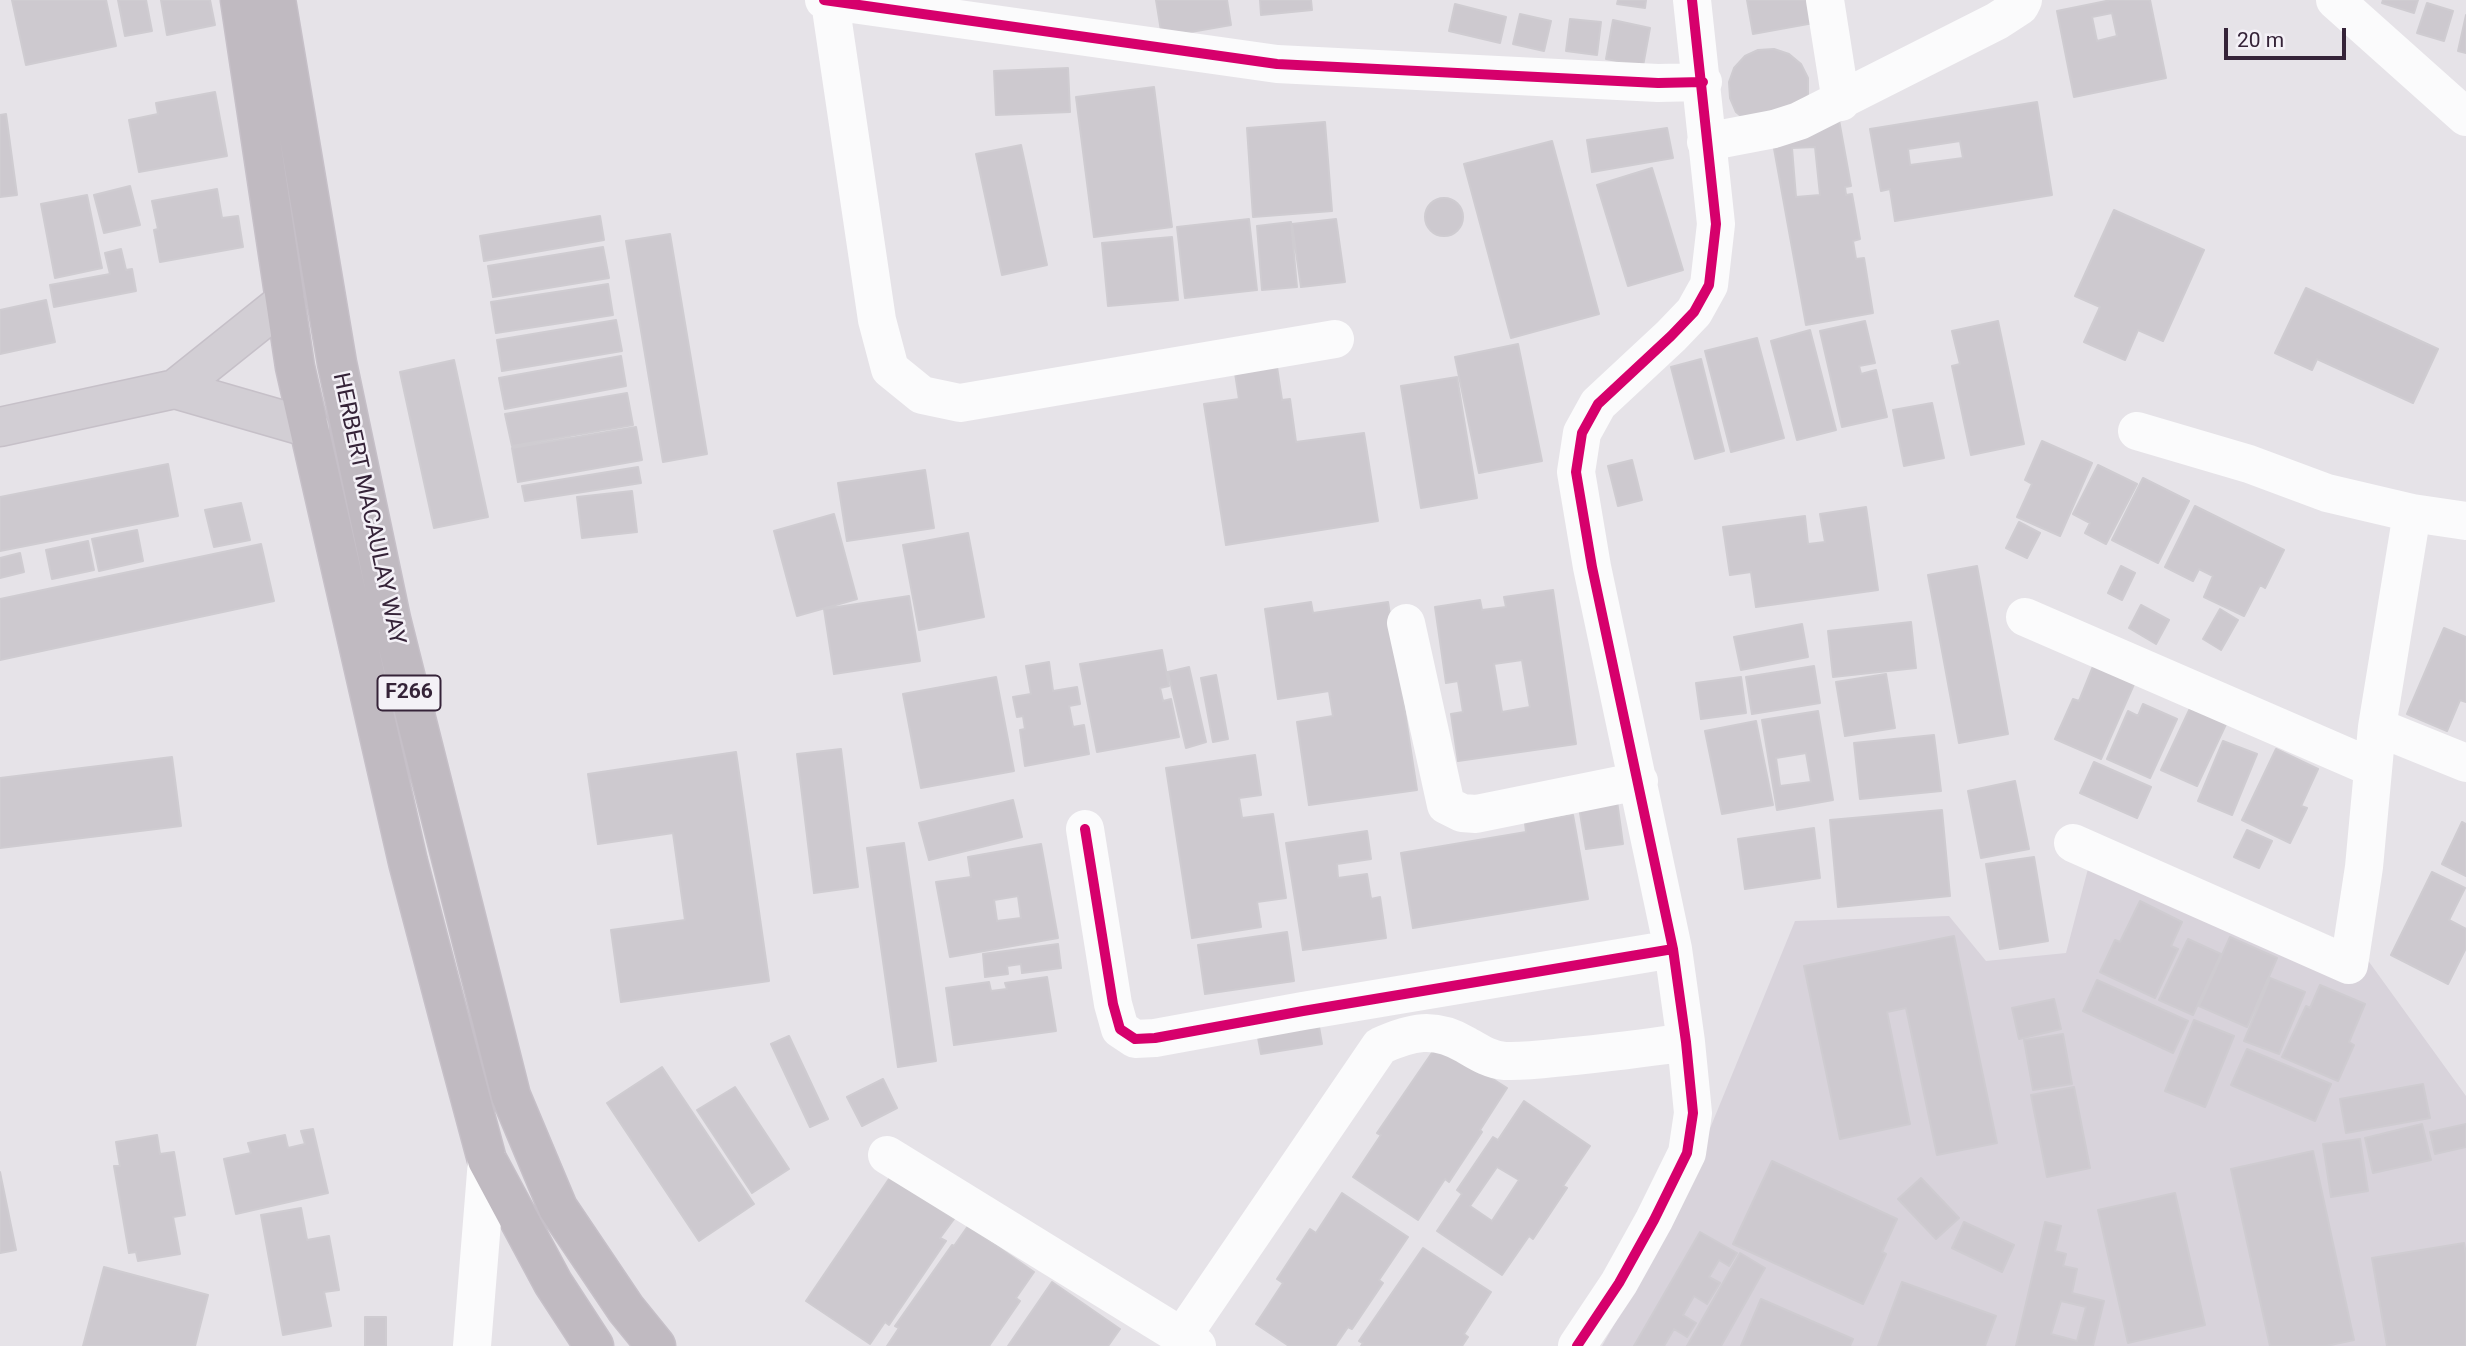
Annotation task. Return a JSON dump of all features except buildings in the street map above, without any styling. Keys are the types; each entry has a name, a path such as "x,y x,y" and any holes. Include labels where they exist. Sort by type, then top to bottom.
{"highway":[{"name":"HERBERT MACAULAY WAY","path":"240,0 295,367 408,862 487,1160 588,1344"},
{"name":"HERBERT MACAULAY WAY","path":"276,0 337,363 388,606 511,1096 558,1208 626,1309 656,1346"}],"main road":[{"path":"0,427 175,389 285,301"},
{"path":"175,389 310,428"}],"street":[{"path":"1577,1346 1619,1283 1654,1220 1687,1153 1693,1113 1673,949 1592,566 1576,472 1582,433 1598,404 1671,336 1693,312 1709,285 1716,224 1706,142 1703,82 1692,0"},
{"path":"1825,0 1841,102"},
{"path":"1706,142 1786,126 1841,102 1997,21 2020,6 2023,0"},
{"path":"2334,0 2466,117"},
{"path":"1335,339 960,403 922,395 890,369 877,320 827,1 1278,64 1658,83 1703,82"},
{"path":"2137,431 2249,464 2328,493 2413,513 2466,521"},
{"path":"2073,843 2349,965 2364,867 2377,727 2413,513"},
{"path":"2025,617 2373,768"},
{"path":"1406,623 1446,805 1462,813 1476,814 1639,781"},
{"path":"2377,727 2466,763"},
{"path":"1085,829 1114,1004 1120,1029 1135,1039 1155,1038 1673,949"},
{"path":"887,1155 1190,1341 1380,1046 1408,1034 1437,1033 1503,1061 1638,1050 1686,1042"},
{"path":"472,1346 487,1160"}],"shaded area":[{"path":"2096,838 2359,948 2466,1096 2466,1346 1602,1346 1670,1226 1795,921 1949,916 1986,961 2066,953"}],"cycle path":[{"path":"824,0 1277,64 1658,83 1703,82"},
{"path":"1577,1346 1619,1283 1654,1220 1687,1153 1693,1113 1673,949 1592,567 1576,472 1582,433 1598,404 1694,312 1709,285 1716,224 1692,0"},
{"path":"1085,829 1113,1004 1120,1029 1135,1039 1155,1038 1673,949"}]}
